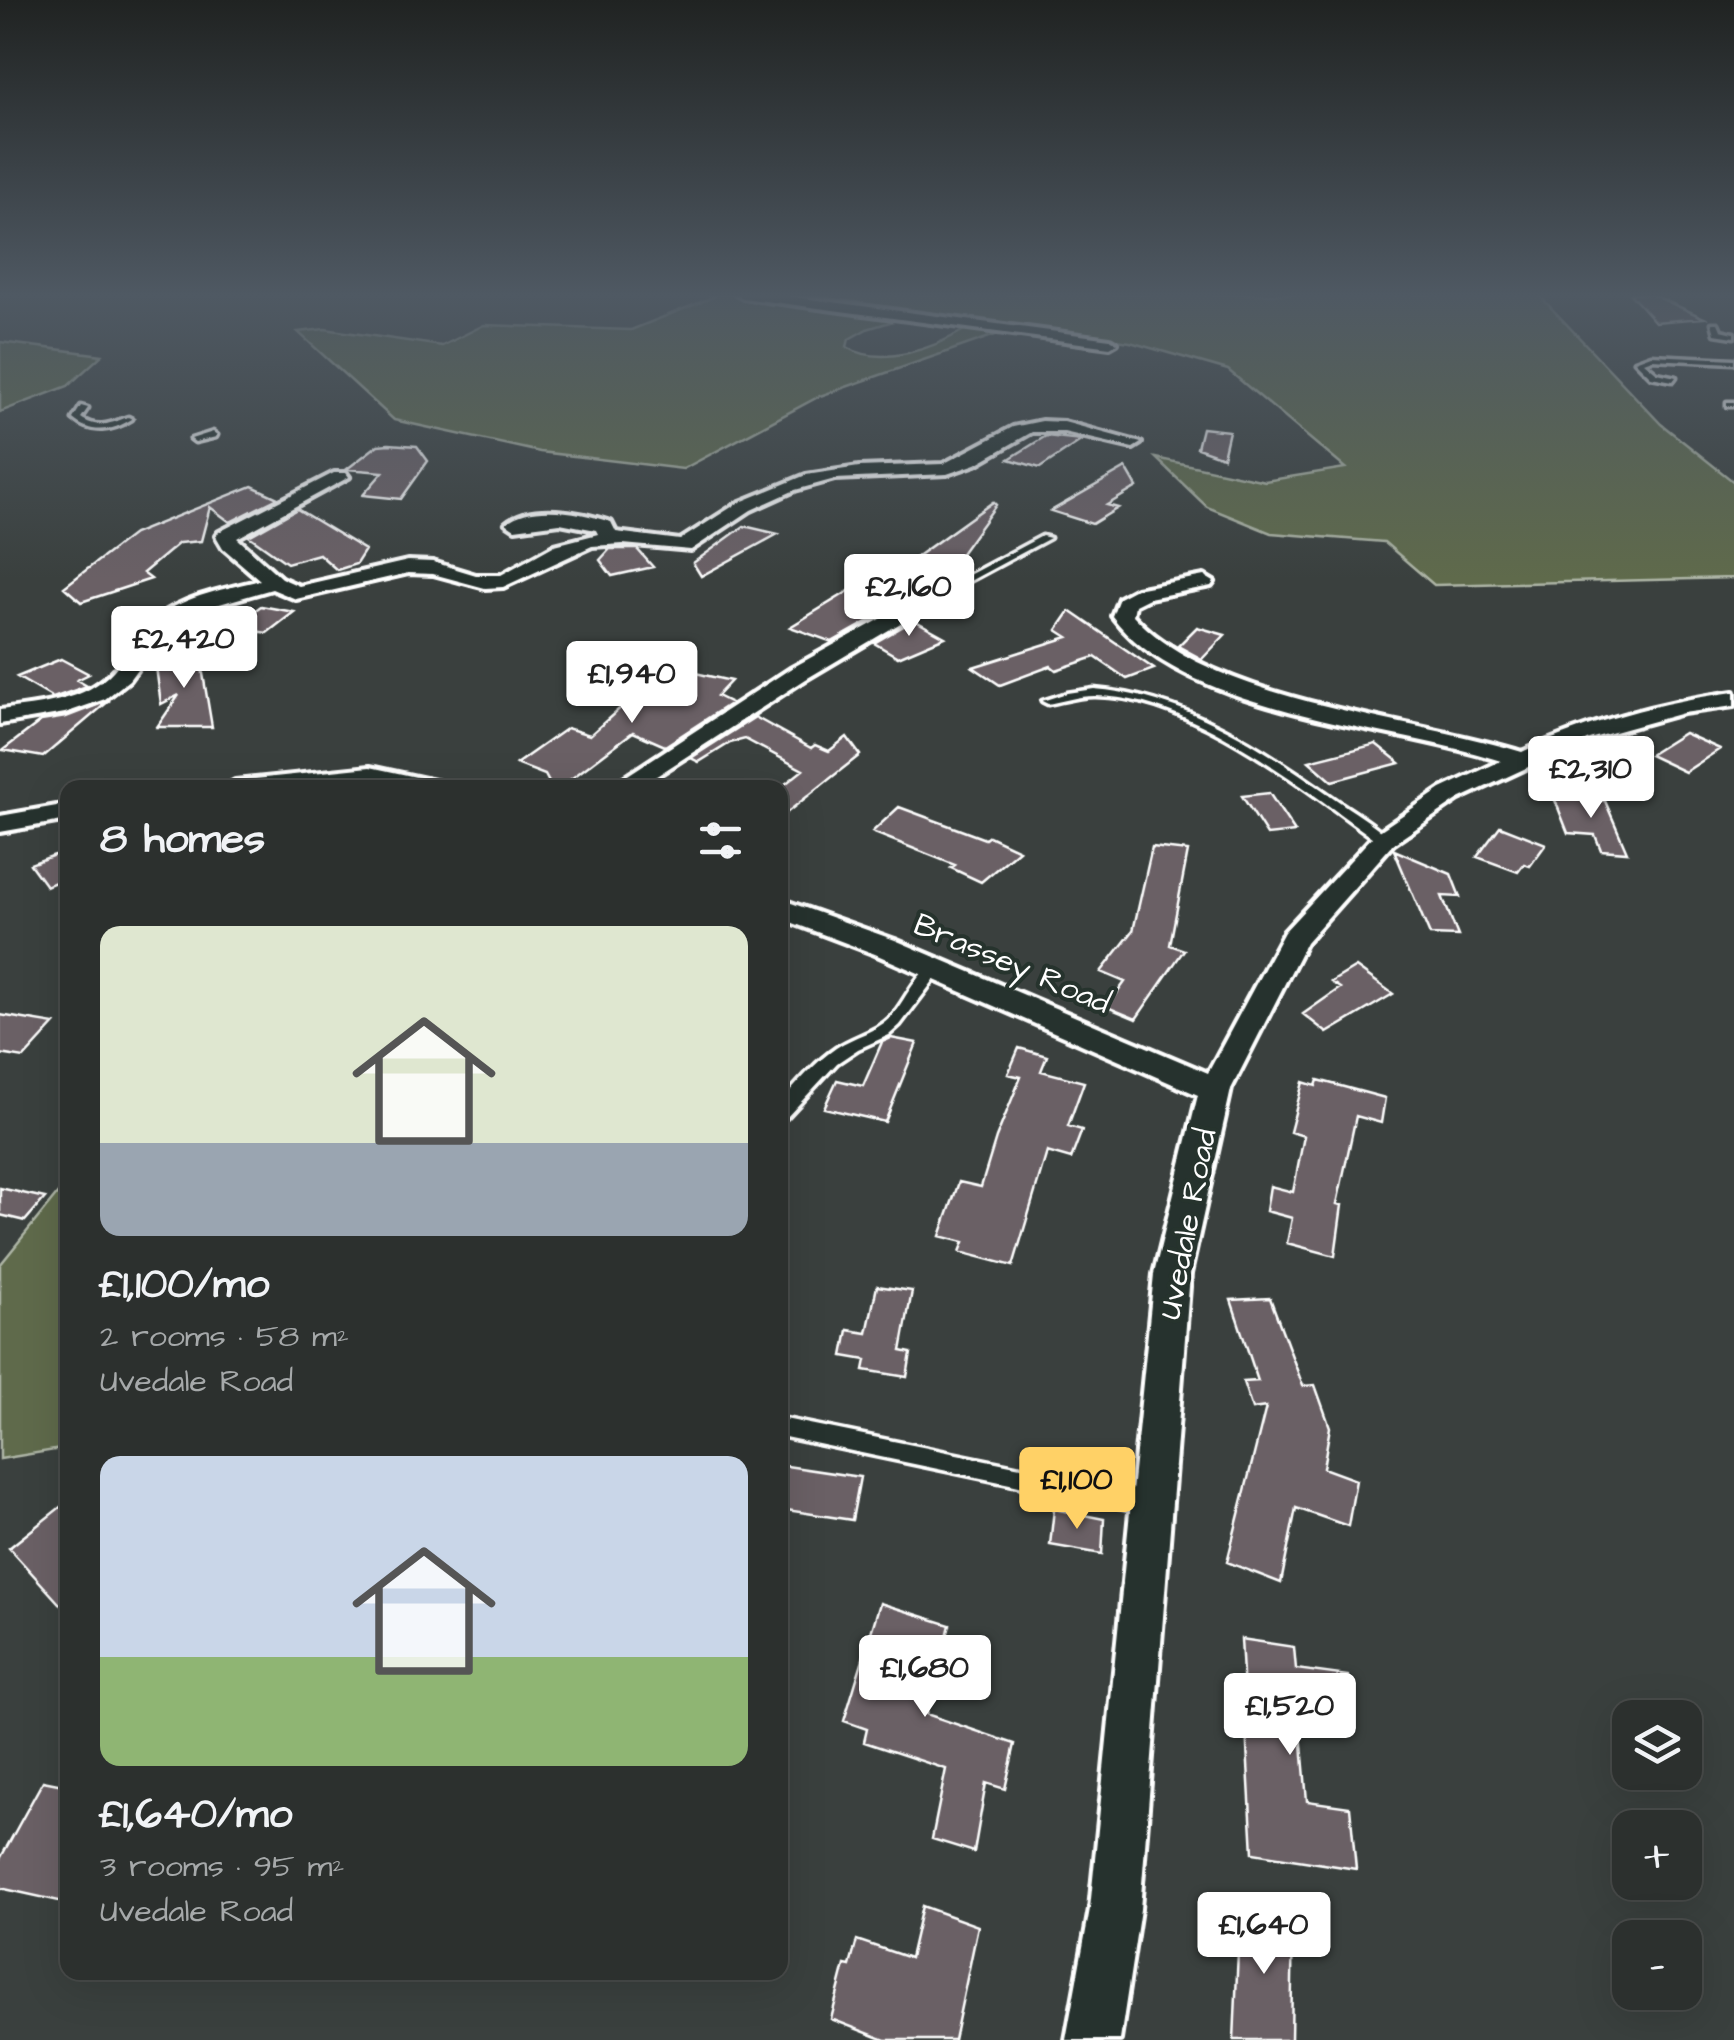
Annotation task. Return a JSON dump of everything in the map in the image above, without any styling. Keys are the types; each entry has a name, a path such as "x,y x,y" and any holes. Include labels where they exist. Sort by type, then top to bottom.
{"street":[{"path":"684,546 725,516 802,480 831,473 932,472 958,466 1009,435 1044,422 1133,442"},
{"path":"340,477 292,494 226,536 230,544 274,582 296,593 390,569 425,568 490,583 515,578 563,549 609,538 634,538 712,554"},
{"path":"516,524 558,516 582,518 604,526 609,538"},
{"path":"0,717 94,696 118,679 148,636 170,617 274,582"},
{"path":"1204,582 1144,593 1126,602 1122,616 1131,633 1163,652 1278,702 1462,741 1522,760"},
{"path":"632,780 798,674 919,604"},
{"name":"Uvedale Road","path":"1093,2040 1115,1909 1172,1274 1215,1089 1294,938 1384,839 1450,794 1522,760 1624,720 1681,706 1734,699"},
{"path":"312,780 370,774 398,780"},
{"path":"0,824 60,813"},
{"name":"Brassey Road","path":"788,911 936,968 1215,1089"}],"lane":[{"path":"84,408 77,419 80,424 99,431 128,419"},
{"path":"195,439 213,435"},
{"path":"919,604 1045,538"},
{"path":"1048,701 1098,692 1201,721 1238,740 1384,839"},
{"path":"788,1105 824,1066 852,1045 886,1030 936,968"},
{"path":"788,1428 1150,1504"}],"green space":[{"path":"0,389 60,389 0,412"},
{"path":"360,389 840,389 683,469 540,452 394,420"},
{"path":"1251,389 1628,389 1661,424 1734,482 1734,578 1434,585 1384,542 1271,533 1207,507 1156,458 1265,481 1345,468"},
{"path":"60,1191 60,1449 0,1459 0,1265"}],"building":[{"path":"1202,428 1229,431 1223,457 1197,448"},
{"path":"1046,436 1082,440 1040,468 1009,459"},
{"path":"378,445 417,446 428,461 401,499 363,495 383,472 347,469"},
{"path":"1126,468 1137,487 1107,505 1118,508 1092,524 1051,511"},
{"path":"252,486 278,498 230,522 210,507 201,541 179,543 143,573 151,579 81,602 64,587 133,534"},
{"path":"993,502 996,505 957,559 890,592 884,580"},
{"path":"297,509 365,550 356,564 337,570 319,554 287,563 249,536"},
{"path":"744,526 778,534 701,576 693,563"},
{"path":"610,549 637,549 653,567 612,576 600,560"},
{"path":"854,588 892,608 832,642 790,627"},
{"path":"261,606 294,612 267,633 232,627"},
{"path":"1070,611 1154,669 1127,679 1095,657 1056,670 1051,666 1000,685 973,667 1068,637 1057,630"},
{"path":"914,620 945,637 898,657 874,643"},
{"path":"1197,627 1225,635 1202,659 1178,646"},
{"path":"199,650 212,727 157,727 179,695 161,704 156,667 160,666 159,657"},
{"path":"61,659 89,674 77,680 87,686 53,698 17,677"},
{"path":"682,670 731,681 717,696 731,703 665,746 633,732 570,780 548,780 545,775 516,764 567,728 590,735 626,703 640,707"},
{"path":"110,700 43,757 3,750 41,721 66,717"},
{"path":"755,717 811,748 815,745 829,751 847,737 860,755 788,812 788,782 803,770 745,739 730,743 699,762 691,758"},
{"path":"1684,733 1720,749 1685,772 1649,755"},
{"path":"1376,744 1400,763 1332,781 1309,761"},
{"path":"1269,793 1295,832 1267,835 1242,796"},
{"path":"1553,795 1605,801 1627,852 1601,850 1595,835 1568,833"},
{"path":"899,807 985,839 989,836 1019,850 981,882 951,868 955,865 872,832"},
{"path":"1500,826 1546,844 1530,866 1524,864 1518,872 1477,857"},
{"path":"1152,847 1188,851 1170,945 1184,950 1136,1019 1107,1007 1125,982 1101,972 1133,931"},
{"path":"1394,850 1451,874 1460,897 1442,896 1458,936 1430,935"},
{"path":"60,853 60,880 46,886 30,864"},
{"path":"1356,967 1393,994 1327,1033 1303,1014 1340,988 1331,982"},
{"path":"0,1015 55,1024 24,1058 0,1054"},
{"path":"891,1038 917,1043 885,1122 824,1108 837,1080 863,1086 882,1042"},
{"path":"1019,1048 1047,1056 1041,1071 1084,1082 1068,1126 1082,1130 1071,1159 1047,1152 1013,1266 960,1252 964,1242 940,1236 959,1182 981,1187 1021,1077 1008,1074"},
{"path":"1318,1080 1385,1098 1381,1123 1356,1116 1337,1204 1342,1205 1335,1256 1287,1243 1292,1218 1266,1211 1270,1186 1293,1192 1304,1136 1290,1132 1303,1082 1316,1086"},
{"path":"0,1188 45,1198 25,1221 0,1215"},
{"path":"877,1286 912,1291 901,1351 911,1353 907,1377 864,1370 866,1360 843,1356 848,1330 867,1333"},
{"path":"1270,1298 1303,1386 1315,1385 1330,1427 1323,1468 1356,1480 1348,1526 1296,1508 1281,1583 1227,1562 1266,1407 1252,1409 1243,1382 1258,1381 1231,1300"},
{"path":"788,1466 860,1477 852,1520 788,1510"},
{"path":"60,1507 60,1604 9,1548"},
{"path":"1054,1509 1104,1519 1102,1554 1050,1545"},
{"path":"880,1603 950,1625 926,1714 1015,1744 1005,1789 986,1783 974,1852 932,1839 946,1769 864,1742 867,1729 844,1721"},
{"path":"1241,1639 1294,1647 1296,1669 1348,1676 1352,1718 1299,1710 1307,1801 1350,1807 1356,1869 1253,1853"},
{"path":"43,1781 60,1784 60,1901 0,1888 0,1859"},
{"path":"922,1906 978,1926 954,2040 885,2040 831,2019 845,1965 850,1966 857,1940 910,1958"},
{"path":"1240,1906 1293,1921 1291,2040 1234,2040"}]}
